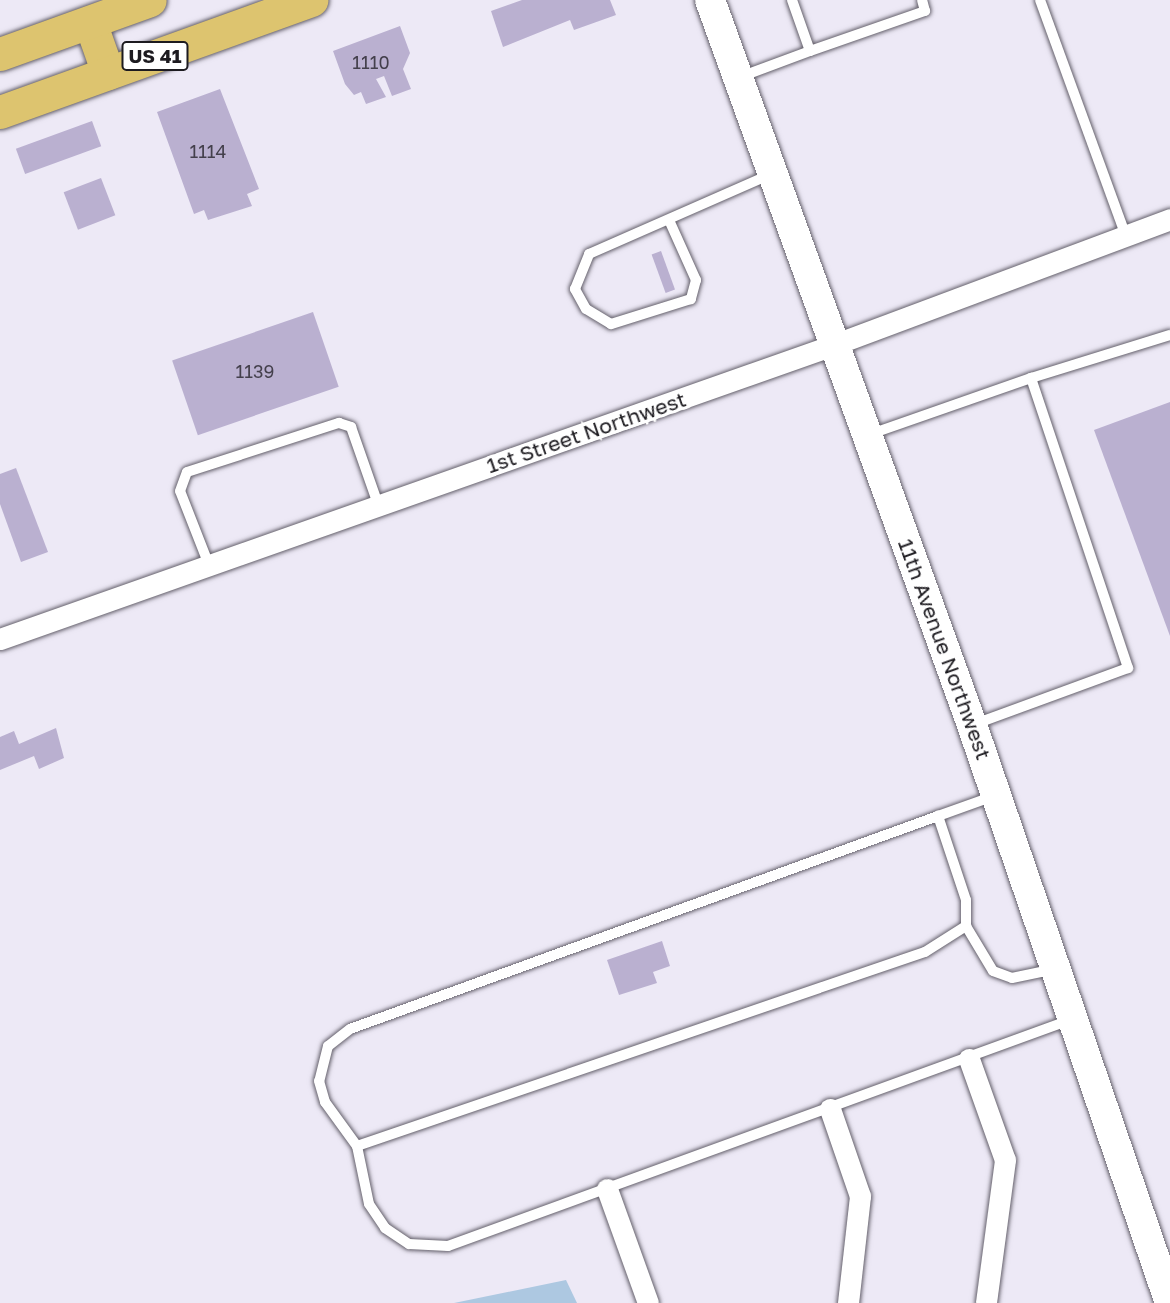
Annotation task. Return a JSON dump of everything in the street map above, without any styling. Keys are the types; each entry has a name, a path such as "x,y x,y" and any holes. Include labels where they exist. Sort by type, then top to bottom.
{"main road":[{"name":"US 41","path":"0,54 150,0"},
{"name":"US 41","path":"0,113 311,0"},
{"path":"90,22 108,73"}],"street":[{"name":"11th Avenue Northwest","path":"710,0 997,795 1170,1303"},
{"name":"1st Street Northwest","path":"0,639 836,344 1170,219"},
{"path":"969,1059 1006,1160 986,1303"},
{"path":"831,1108 860,1196 848,1303"},
{"path":"607,1189 648,1303"}],"lane":[{"path":"792,0 810,51"},
{"path":"738,78 925,10 922,0"},
{"path":"1040,0 1126,236"},
{"path":"669,220 696,280 691,299 611,324 586,309 575,289 589,254 773,173"},
{"path":"868,435 1031,378 1170,335"},
{"path":"972,725 1128,668 1031,378"},
{"path":"208,565 180,491 187,472 338,423 351,427 378,504"},
{"path":"997,795 350,1029 328,1046 319,1080 325,1102 357,1146 369,1204 385,1228 409,1244 448,1246 1073,1019"},
{"path":"938,816 965,900 967,926 993,971 1012,978 1056,969"},
{"path":"357,1146 925,951 967,926"}],"water":[{"path":"566,1280 577,1303 454,1303"}],"building":[{"path":"522,0 610,0 616,15 574,30 570,20 503,47 491,11"},
{"path":"400,26 410,53 403,69 411,89 392,96 384,76 376,79 386,97 366,104 361,92 354,95 345,84 333,51"},
{"path":"220,89 259,189 247,194 252,206 208,220 204,210 194,214 157,112"},
{"path":"92,121 101,146 25,174 16,149"},
{"path":"101,178 115,215 78,230 64,192"},
{"path":"661,251 675,290 666,293 652,254"},
{"path":"313,312 339,387 198,435 172,361"},
{"path":"1170,402 1170,636 1094,430"},
{"path":"16,468 48,552 21,562 0,504 0,474"},
{"path":"56,728 64,758 39,769 34,756 0,770 0,737 14,731 19,744"},
{"path":"662,941 670,966 653,972 657,983 619,995 607,960"}]}
